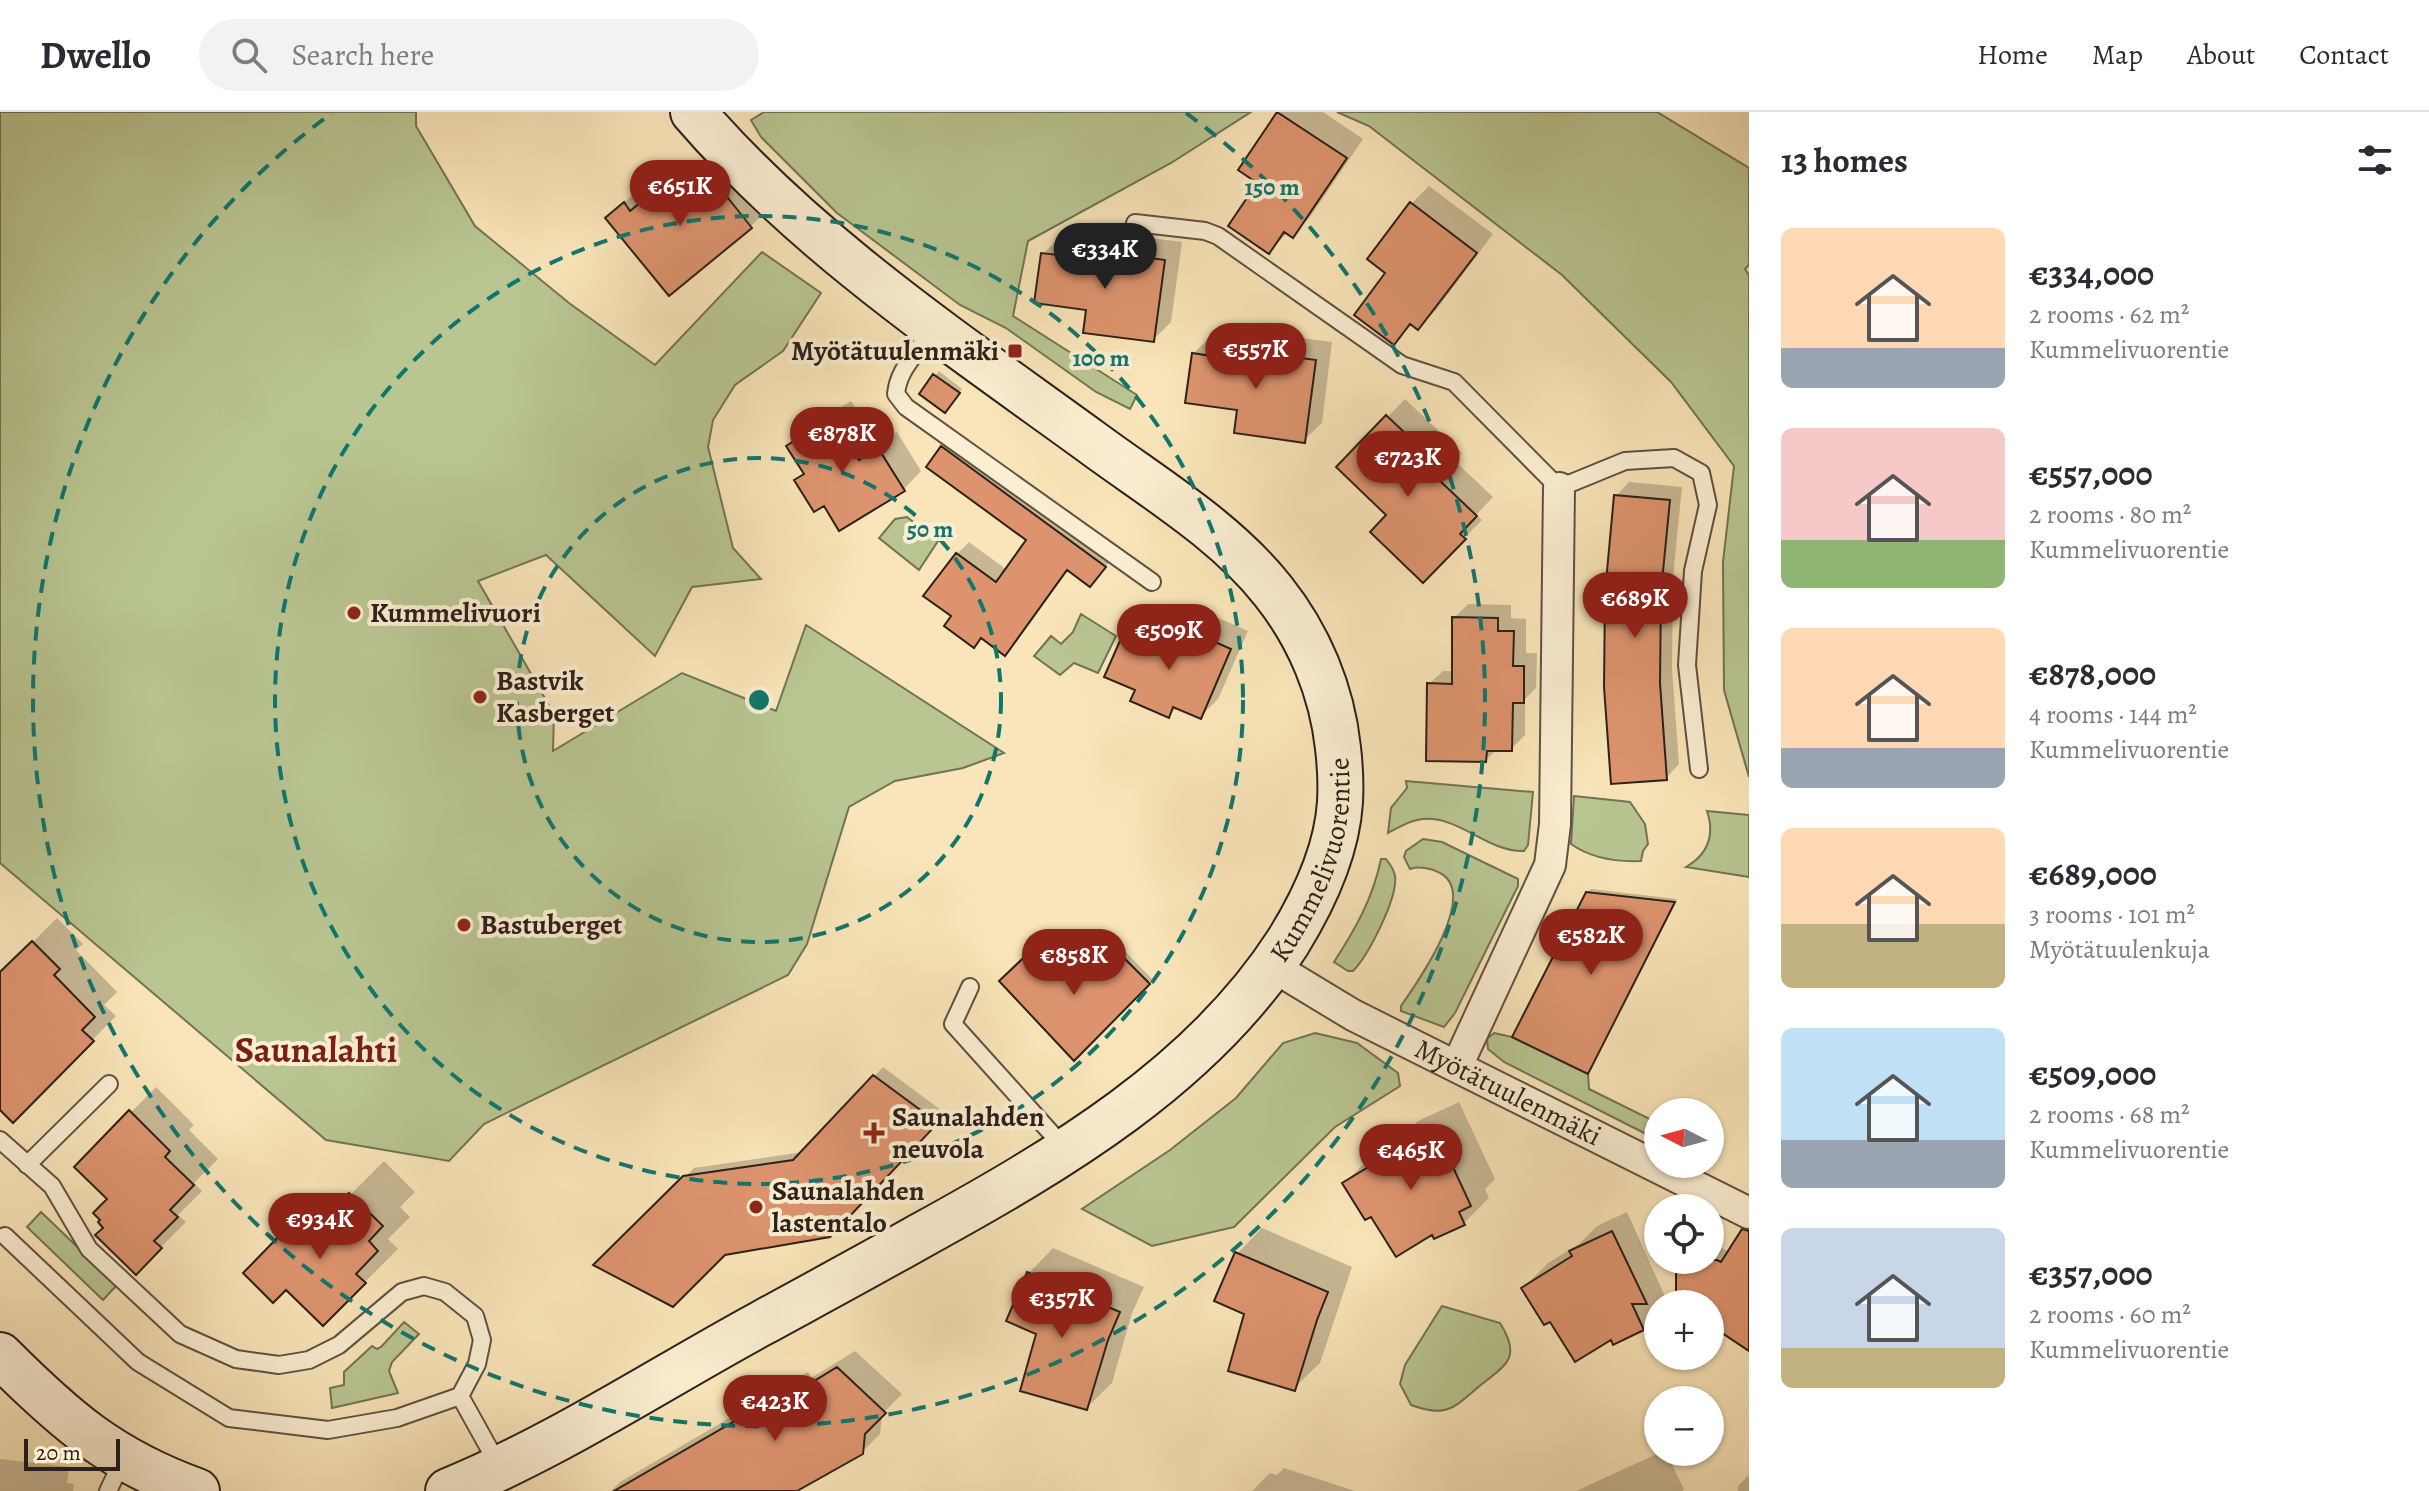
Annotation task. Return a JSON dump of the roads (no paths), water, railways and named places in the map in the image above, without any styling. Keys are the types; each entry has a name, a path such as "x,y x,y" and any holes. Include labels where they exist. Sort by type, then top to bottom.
{"street":[{"name":"Kummelivuorentie","path":"448,1491 506,1480 546,1446 704,1354 1003,1191 1062,1155 1132,1104 1188,1058 1241,1006 1272,966 1317,889 1335,834 1340,802 1335,721 1326,685 1302,635 1274,591 1227,543 819,239 731,156 693,112"},
{"path":"1457,1066 1550,865 1555,824 1559,488"},
{"name":"Myötätuulenmäki","path":"1272,966 1353,1015 1749,1213"},
{"path":"0,1355 46,1400 100,1445 116,1475 164,1479 197,1491"}],"lane":[{"path":"1135,223 1205,231 1218,236 1402,365 1454,382 1559,488 1625,461 1674,458 1701,473 1708,505 1693,571 1687,665 1699,769"},
{"path":"931,325 924,344 898,376 896,394 906,407 1152,582"},
{"path":"970,987 953,1024 1052,1134 1062,1155"},
{"path":"27,1165 109,1084"},
{"path":"0,1140 52,1186 89,1249 180,1334 236,1359 279,1365 309,1360 339,1345 402,1292 424,1286 445,1292 475,1316 482,1340 477,1364 460,1396 397,1418 328,1430 229,1418 138,1362 5,1236"},
{"path":"460,1396 506,1480"}],"place":[{"name":"Myötätuulenmäki","path":"1015,351"},
{"name":"Kummelivuori","path":"354,613"},
{"name":"Bastvik Kasberget","path":"480,697"},
{"name":"Bastuberget","path":"464,925"},
{"name":"Saunalahden neuvola","path":"874,1133"},
{"name":"Saunalahden lastentalo","path":"756,1207"}],"district":[{"name":"Saunalahti","path":"316,1049"}]}
